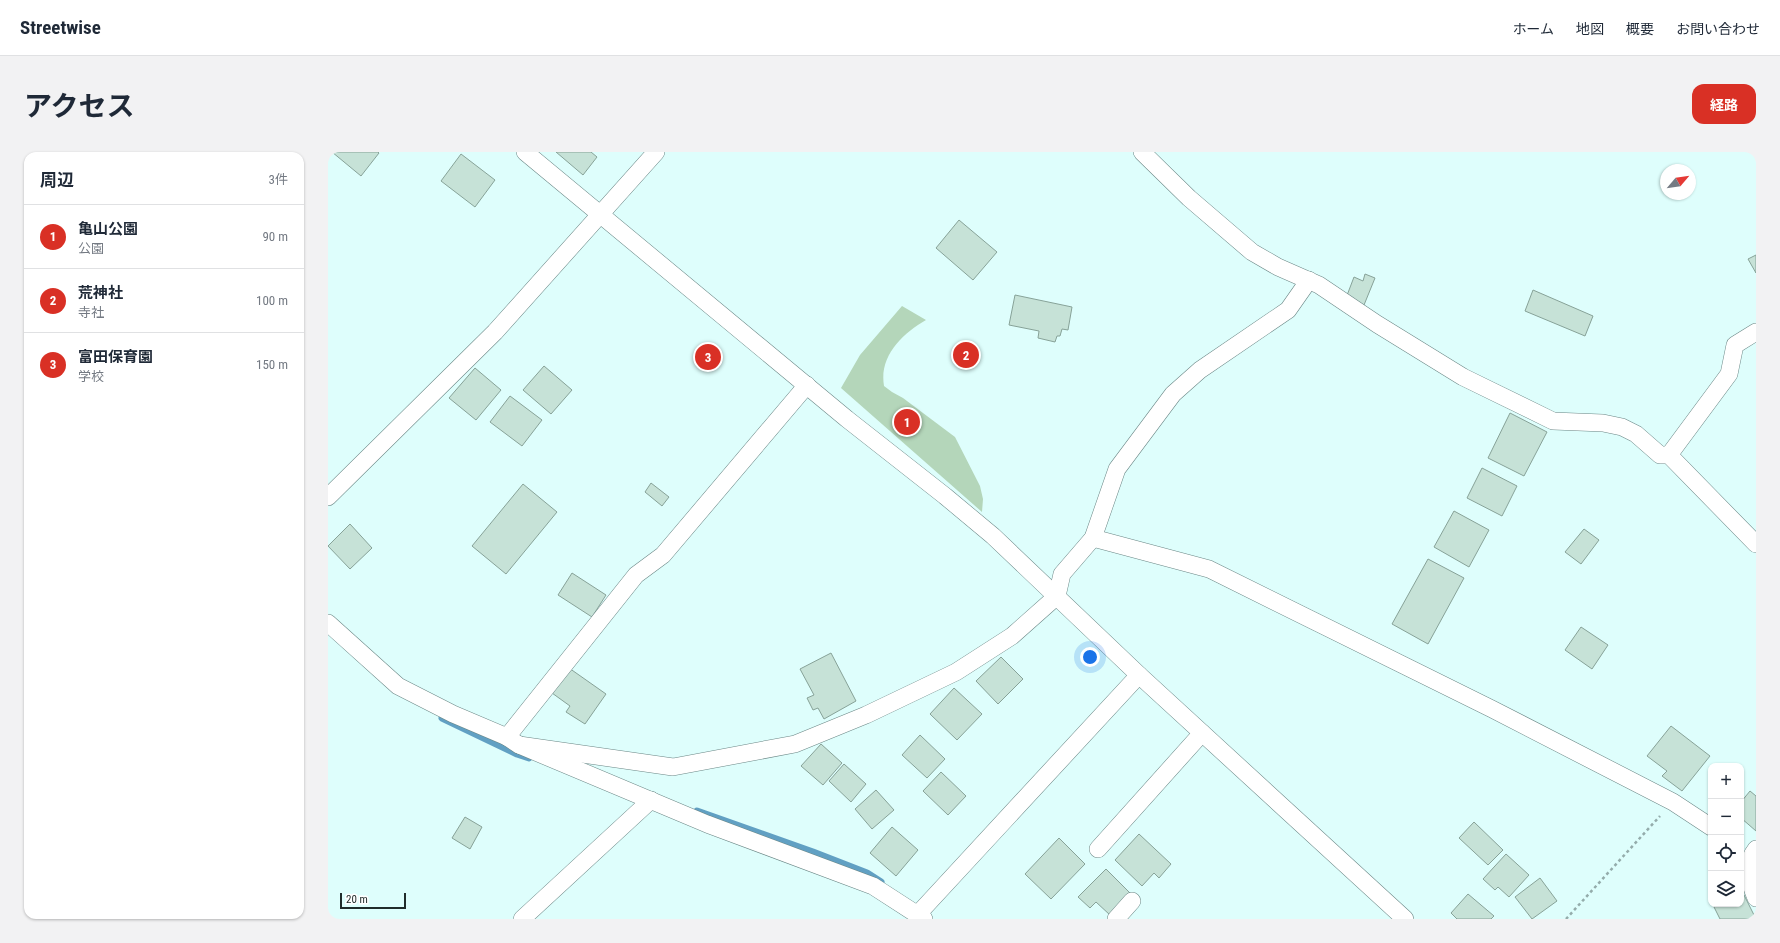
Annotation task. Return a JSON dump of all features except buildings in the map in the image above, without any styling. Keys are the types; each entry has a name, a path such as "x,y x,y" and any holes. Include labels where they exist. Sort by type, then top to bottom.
{"street":[{"path":"524,152 993,536 1139,675 1406,919"},
{"path":"328,497 495,332 656,152"},
{"path":"1142,152 1189,198 1252,252 1278,267 1309,280 1456,373 1553,421 1603,423 1622,427 1636,434 1660,455 1669,455 1756,544"},
{"path":"513,741 674,767 795,744 866,715 956,672 1012,636 1057,596 1062,574 1093,538 1118,469 1173,394 1200,370 1288,310 1309,280"},
{"path":"1669,455 1729,374 1734,344 1756,332"},
{"path":"513,741 636,575 663,554 807,385"},
{"path":"1093,538 1209,569 1492,709 1673,802 1708,825"},
{"path":"328,623 398,686 513,741 707,824 873,886 921,916 1139,675"},
{"path":"1098,849 1202,733"},
{"path":"522,919 651,800"},
{"path":"1750,850 1748,872 1756,898"},
{"path":"1116,919 1132,901"}],"path":[{"path":"1566,919 1673,802"}],"green space":[{"path":"902,306 926,320 909,332 894,347 885,365 883,375 884,386 903,398 955,437 980,486 983,499 982,512 841,388 860,355"}],"waterway":[{"path":"442,718 517,754 529,758"},
{"path":"697,811 813,852 867,873 881,882"}],"place":[{"name":"荒神社","path":"966,355"},
{"name":"富田保育園","path":"708,357"},
{"name":"亀山公園","path":"907,422"}]}
